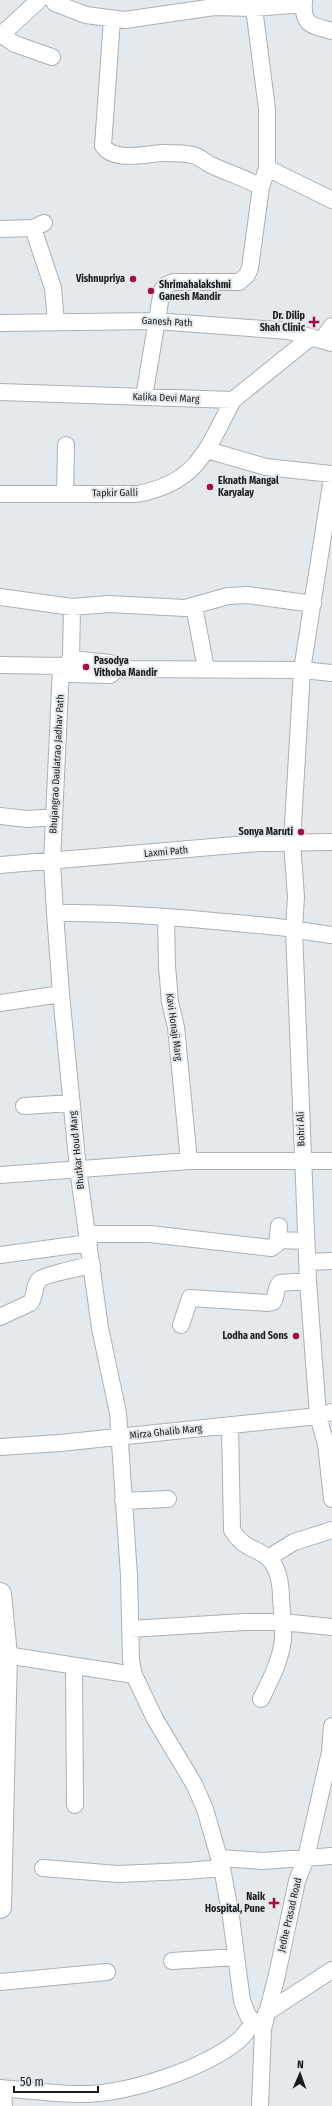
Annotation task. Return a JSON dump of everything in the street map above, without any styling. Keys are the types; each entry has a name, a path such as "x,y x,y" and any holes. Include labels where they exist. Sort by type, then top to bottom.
{"highway":[{"path":"0,1594 6,1655 0,1907"},
{"path":"0,2089 1,2106"}],"street":[{"path":"38,0 0,35 15,44 52,57"},
{"path":"53,0 86,15 125,20 213,4 304,2 302,14 307,21 316,26 332,31"},
{"path":"144,397 162,290 166,285 192,281 239,282 247,275 261,188 268,168 266,109 253,4"},
{"path":"112,19 104,146 106,150 112,154 122,155 164,153 192,155 201,158 209,165 246,178 261,188"},
{"path":"268,168 332,200"},
{"path":"0,229 38,226 54,288 56,322"},
{"name":"Ganesh Path","path":"0,323 156,321 289,331 321,340"},
{"path":"233,400 321,340 332,326"},
{"name":"Kalika Devi Marg","path":"0,392 233,400"},
{"name":"Tapkir Galli","path":"0,494 137,494 153,491 172,484 188,474 207,450 233,400"},
{"path":"64,494 66,445"},
{"path":"207,450 266,466 332,474"},
{"name":"Bohri Ali","path":"325,1414 308,1281 294,930 296,897 292,842 302,670 329,519 332,478"},
{"path":"0,597 72,607 110,604 185,608 228,596 248,595 313,604"},
{"path":"194,606 206,669"},
{"name":"Bhujangrao Daulatrao Jadhav Path","path":"52,862 66,664 72,607"},
{"path":"0,665 110,663 117,669 302,670 332,673"},
{"path":"0,816 28,819 54,817"},
{"name":"Laxmi Path","path":"0,865 52,862 259,843 332,842"},
{"name":"Bhutkar Houd Marg","path":"52,862 61,994 78,1169 89,1239 100,1328 118,1413 129,1576 131,1660 134,1675 155,1719 194,1784 205,1809 221,1863 242,2001 248,2016 261,2021"},
{"path":"55,913 93,912 166,917 279,927 332,934"},
{"name":"Kavi Honaji Marg","path":"166,917 169,995 176,1027 189,1161"},
{"path":"0,1003 61,994"},
{"path":"24,1106 72,1103"},
{"path":"0,1175 189,1161 332,1161"},
{"path":"0,1255 89,1239 150,1234 270,1248 277,1244 278,1233 306,1241"},
{"path":"307,1262 332,1261"},
{"path":"0,1317 30,1303 33,1300 36,1284 43,1277 92,1264"},
{"path":"181,1325 190,1298 268,1303 273,1302 276,1298 278,1285 280,1283 308,1281"},
{"path":"325,1414 326,1444 332,1499"},
{"name":"Mirza Ghalib Marg","path":"0,1447 119,1437 325,1414"},
{"path":"230,1425 232,1530 237,1539 244,1546 268,1558 272,1562 279,1577 283,1640 277,1662 261,1700"},
{"path":"123,1502 168,1499"},
{"path":"268,1558 294,1542 332,1530"},
{"path":"130,1629 244,1622 282,1622 332,1627"},
{"path":"6,1655 134,1675"},
{"path":"74,1666 75,1805"},
{"name":"Jedhe Prasad Road","path":"260,2106 261,2021 277,1975 297,1880 306,1858 330,1752 332,1726"},
{"path":"43,1868 118,1874 186,1871 221,1863 332,1856"},
{"path":"172,1960 236,1957"},
{"path":"0,2089 81,2100 88,2094 138,2086 195,2066 239,2040 261,2021 332,1970"},
{"path":"0,1982 107,1972"}],"place":[{"name":"Vishnupriya","path":"133,279"},
{"name":"Shrimahalakshmi Ganesh Mandir","path":"151,291"},
{"name":"Dr. Dilip Shah Clinic","path":"314,322"},
{"name":"Eknath Mangal Karyalay","path":"210,487"},
{"name":"Pasodya Vithoba Mandir","path":"86,667"},
{"name":"Sonya Maruti","path":"301,832"},
{"name":"Lodha and Sons","path":"296,1336"},
{"name":"Naik Hospital, Pune","path":"274,1903"}]}
